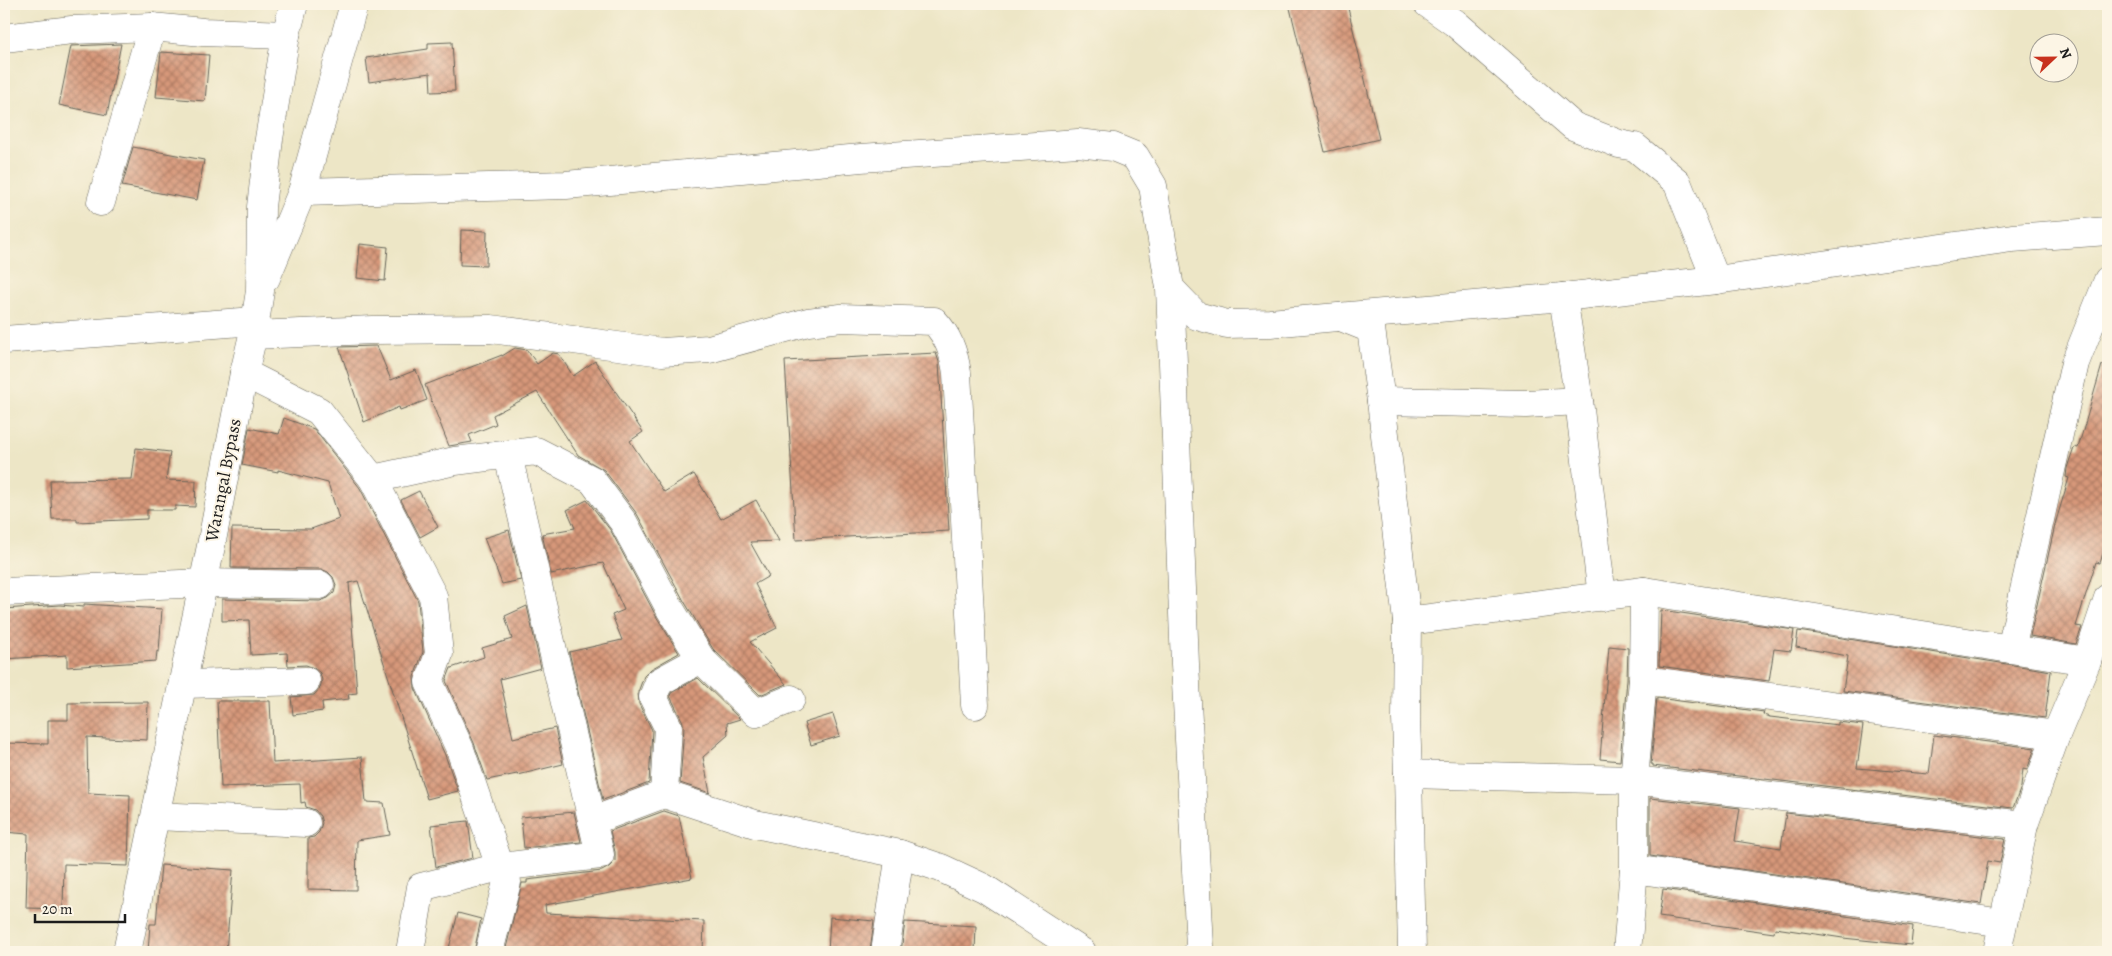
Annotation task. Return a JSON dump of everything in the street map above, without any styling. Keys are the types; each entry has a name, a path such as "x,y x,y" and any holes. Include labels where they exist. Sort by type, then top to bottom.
{"street":[{"name":"Warangal Bypass","path":"127,952 254,328 260,291 261,206 269,139 286,35 294,4"},
{"path":"260,291 302,192 354,4"},
{"path":"1428,4 1455,23 1574,126 1619,144 1635,147 1677,182 1716,280"},
{"path":"4,38 72,30 152,27 203,32 286,35"},
{"path":"101,202 152,27"},
{"path":"302,192 566,185 861,158 1078,143 1113,147 1135,156 1153,186 1170,288 1185,664 1200,946 1198,952"},
{"path":"1170,288 1197,316 1227,324 1270,323 1563,297 1716,280 2012,238 2108,232"},
{"path":"2011,649 2075,363 2108,280"},
{"path":"1563,297 1579,401 1602,598"},
{"path":"1341,317 1370,329 1381,401 1407,621 1406,719 1412,952"},
{"path":"4,340 254,328 491,329 662,352 709,349 808,322 841,318 934,321 944,331 954,353 957,373 975,704"},
{"path":"244,373 319,411 373,479 433,596 439,654 429,682 460,748 500,867 507,882 489,952"},
{"path":"1381,401 1526,404 1579,401"},
{"path":"373,479 455,460 536,451 592,480 624,523 670,609 701,659 756,713 791,699"},
{"path":"410,952 421,887 500,867 600,855 508,454"},
{"path":"4,592 203,583 320,585"},
{"path":"1627,952 1634,868 1634,780 1643,680 1644,591"},
{"path":"1407,621 1602,598 1644,591 2087,661"},
{"path":"1997,952 2024,825 2056,735 2087,661 2108,598"},
{"path":"664,794 668,727 653,697 659,682 701,659"},
{"path":"1643,680 2056,735"},
{"path":"183,684 306,681"},
{"path":"1408,774 1634,780 2024,825"},
{"path":"592,821 664,794 755,824 900,854 941,868 984,888 1082,952"},
{"path":"156,816 306,823"},
{"path":"885,952 900,854"},
{"path":"1634,868 2003,923"}],"building":[{"path":"1289,4 1347,4 1379,139 1325,152"},
{"path":"452,42 455,91 431,92 430,73 369,82 366,58 428,49 428,43"},
{"path":"121,44 107,115 59,105 71,46"},
{"path":"161,52 209,55 205,101 156,97"},
{"path":"133,147 204,160 197,200 122,186"},
{"path":"461,230 487,231 486,266 460,265"},
{"path":"360,244 388,247 385,281 357,278"},
{"path":"377,346 391,380 416,370 427,400 400,410 399,407 364,422 339,347"},
{"path":"515,348 527,350 537,364 553,353 559,354 573,376 595,361 643,432 630,441 664,492 694,474 721,519 756,500 779,541 750,542 769,576 755,584 777,628 750,642 786,684 760,695 713,649 684,601 637,514 604,470 578,455 537,392 493,415 496,424 469,435 472,442 449,446 425,385 502,356"},
{"path":"936,353 939,362 949,531 796,540 785,361"},
{"path":"2102,365 2108,366 2108,537 2100,563 2096,562 2076,626 2082,627 2076,644 2030,636 2056,521 2069,478 2066,477 2067,468 2074,447 2078,448"},
{"path":"284,418 314,429 360,488 418,601 423,652 414,677 415,688 445,755 458,791 427,799 358,581 349,583 357,693 348,694 349,699 322,702 323,711 293,715 291,697 314,695 320,688 322,680 320,673 306,665 288,666 287,653 251,655 249,620 222,621 222,599 320,601 334,593 336,585 333,577 321,569 231,568 232,528 311,529 339,519 328,483 278,470 278,472 242,465 249,428 279,434"},
{"path":"136,448 170,452 166,480 196,481 195,507 175,506 175,510 147,510 147,519 77,522 77,519 52,519 50,480 132,479"},
{"path":"419,491 438,527 420,537 401,500"},
{"path":"587,500 611,531 656,616 679,653 651,669 644,676 638,692 639,704 652,730 649,783 603,800 569,652 622,640 612,615 624,610 603,563 551,574 542,534 575,528 567,510"},
{"path":"509,530 521,580 502,584 484,538"},
{"path":"84,604 162,609 159,652 157,651 156,661 67,667 67,655 4,659 4,609 60,605 84,607"},
{"path":"527,606 541,668 500,679 513,738 555,728 563,764 487,780 474,743 446,681 451,668 484,657 482,648 512,639 505,616"},
{"path":"1661,610 1794,630 1791,651 1774,649 1769,681 1659,666"},
{"path":"1798,631 2051,671 2045,718 1843,691 1848,656 1796,647"},
{"path":"1609,646 1628,648 1620,761 1600,759"},
{"path":"698,678 740,719 727,723 728,735 703,757 710,793 680,783 684,727 670,696 671,693"},
{"path":"1657,698 1764,712 1763,715 1770,717 1838,725 1838,722 1863,725 1857,768 1929,774 1934,735 2035,748 2027,770 2023,769 2021,787 2013,808 1653,766 1651,764"},
{"path":"217,701 270,701 273,763 362,757 366,802 384,803 390,835 357,840 356,890 308,889 308,838 314,837 319,832 322,823 320,816 315,810 306,807 305,802 301,803 300,784 221,787"},
{"path":"148,702 147,740 87,737 88,793 130,795 128,866 64,864 63,909 26,908 28,834 4,832 4,743 48,744 48,720 68,720 68,703"},
{"path":"833,714 840,736 811,745 804,723"},
{"path":"1650,798 1740,808 1735,841 1781,848 1786,813 2005,839 2000,863 1988,861 1981,904 1650,856"},
{"path":"664,811 679,816 692,878 545,905 546,913 704,921 703,952 505,952 522,883 527,883 527,880 602,871 615,861 610,831"},
{"path":"574,812 581,842 524,848 521,817"},
{"path":"468,821 473,858 436,867 431,825"},
{"path":"161,865 233,870 226,952 148,952 150,924 156,924"},
{"path":"1663,889 1913,926 1911,945 1775,928 1774,933 1659,917"},
{"path":"458,913 481,919 474,952 448,952"},
{"path":"830,917 874,921 870,952 828,952"},
{"path":"905,922 976,926 975,952 901,952"}]}
